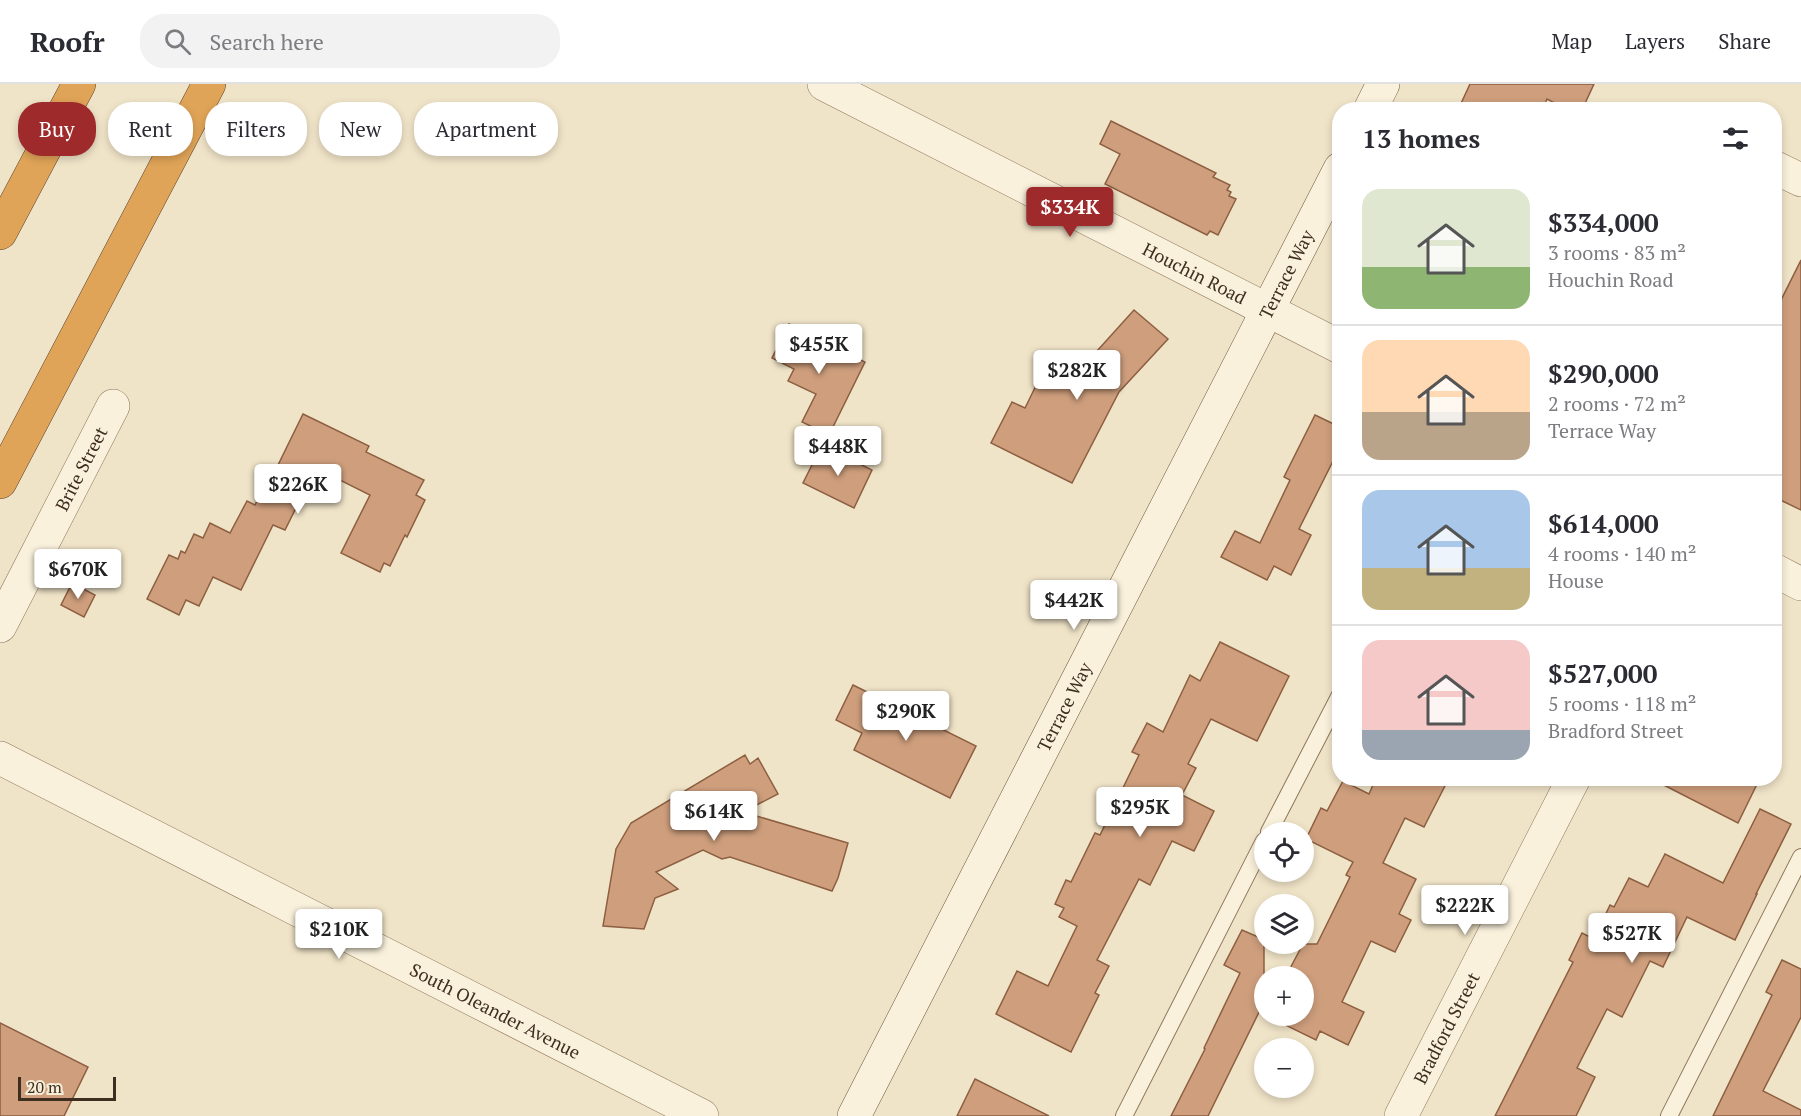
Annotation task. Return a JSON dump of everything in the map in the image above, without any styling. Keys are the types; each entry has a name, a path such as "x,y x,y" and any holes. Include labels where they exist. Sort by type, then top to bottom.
{"highway":[{"path":"0,233 79,84"},
{"path":"0,482 208,84"}],"street":[{"name":"Houchin Road","path":"824,84 1332,343"},
{"path":"1374,102 1383,84"},
{"path":"1782,171 1801,180"},
{"name":"Terrace Way","path":"854,1116 1332,184"},
{"name":"Brite Street","path":"0,626 113,406"},
{"path":"1782,574 1801,584"},
{"name":"South Oleander Avenue","path":"0,758 702,1116"},
{"name":"Bradford Street","path":"1401,1116 1570,786"}],"lane":[{"path":"1274,822 1332,710"},
{"path":"1669,1116 1801,857"},
{"path":"1124,1116 1254,861"}],"building":[{"path":"1470,84 1594,84 1586,102 1553,102 1547,99 1546,102 1462,102"},
{"path":"1111,121 1216,173 1213,177 1230,185 1227,190 1231,192 1229,196 1236,199 1218,235 1210,231 1207,235 1105,184 1120,154 1100,144"},
{"path":"1801,260 1801,510 1782,501 1782,298"},
{"path":"1134,310 1168,339 1119,392 1072,483 991,443 1012,402 1025,408 1050,357 1078,372"},
{"path":"789,324 865,362 829,435 802,422 816,394 788,381 794,369 772,358"},
{"path":"303,414 369,446 366,452 424,480 416,495 425,500 390,566 384,563 380,572 341,553 370,495 316,468 285,530 273,525 241,590 213,577 199,606 186,600 179,615 147,599 169,555 178,559 181,551 185,553 194,534 203,538 210,523 230,533 247,501 255,505"},
{"path":"1315,415 1332,423 1332,463 1299,529 1311,535 1291,575 1274,566 1267,580 1221,557 1235,531 1260,543 1290,480 1284,477"},
{"path":"822,445 872,470 854,508 803,483"},
{"path":"72,583 95,595 84,617 61,605"},
{"path":"1220,642 1289,676 1257,741 1211,719 1188,764 1196,768 1182,795 1214,811 1194,851 1172,841 1150,885 1139,879 1097,960 1109,966 1095,993 1099,995 1071,1052 996,1014 1017,971 1048,986 1077,926 1059,917 1064,908 1055,904 1066,880 1071,882 1095,833 1100,835 1139,755 1132,752 1147,723 1163,732 1190,675 1200,681"},
{"path":"853,685 976,746 950,798 854,750 862,733 836,720"},
{"path":"745,755 750,764 758,758 778,794 743,812 848,843 832,891 730,857 722,859 703,850 656,872 678,889 655,898 644,929 603,926 616,849 631,823"},
{"path":"1340,786 1353,786 1369,794 1372,786 1445,786 1424,827 1405,818 1383,863 1416,879 1399,914 1411,920 1395,952 1371,941 1342,1002 1364,1012 1348,1045 1320,1031 1316,1040 1287,1026 1314,1026 1314,966 1291,966 1298,954 1314,954 1314,944 1317,944 1350,877 1346,875 1353,862 1314,843 1314,822 1321,808 1327,811"},
{"path":"1666,786 1756,786 1738,823"},
{"path":"1760,809 1791,824 1735,940 1687,917 1663,967 1650,961 1622,1017 1607,1009 1577,1068 1595,1077 1576,1116 1495,1116 1573,962 1569,960 1582,933 1594,939 1610,905 1614,907 1629,878 1648,887 1665,854 1723,883"},
{"path":"1242,930 1254,935 1254,954 1264,954 1264,966 1254,966 1254,1022 1208,1116 1171,1116 1240,973 1224,965"},
{"path":"1782,960 1801,969 1801,1017 1763,1091 1801,1110 1801,1116 1713,1116 1772,995 1766,992"},
{"path":"0,1023 88,1067 64,1116 0,1116"},
{"path":"975,1079 1049,1116 957,1116"}]}
